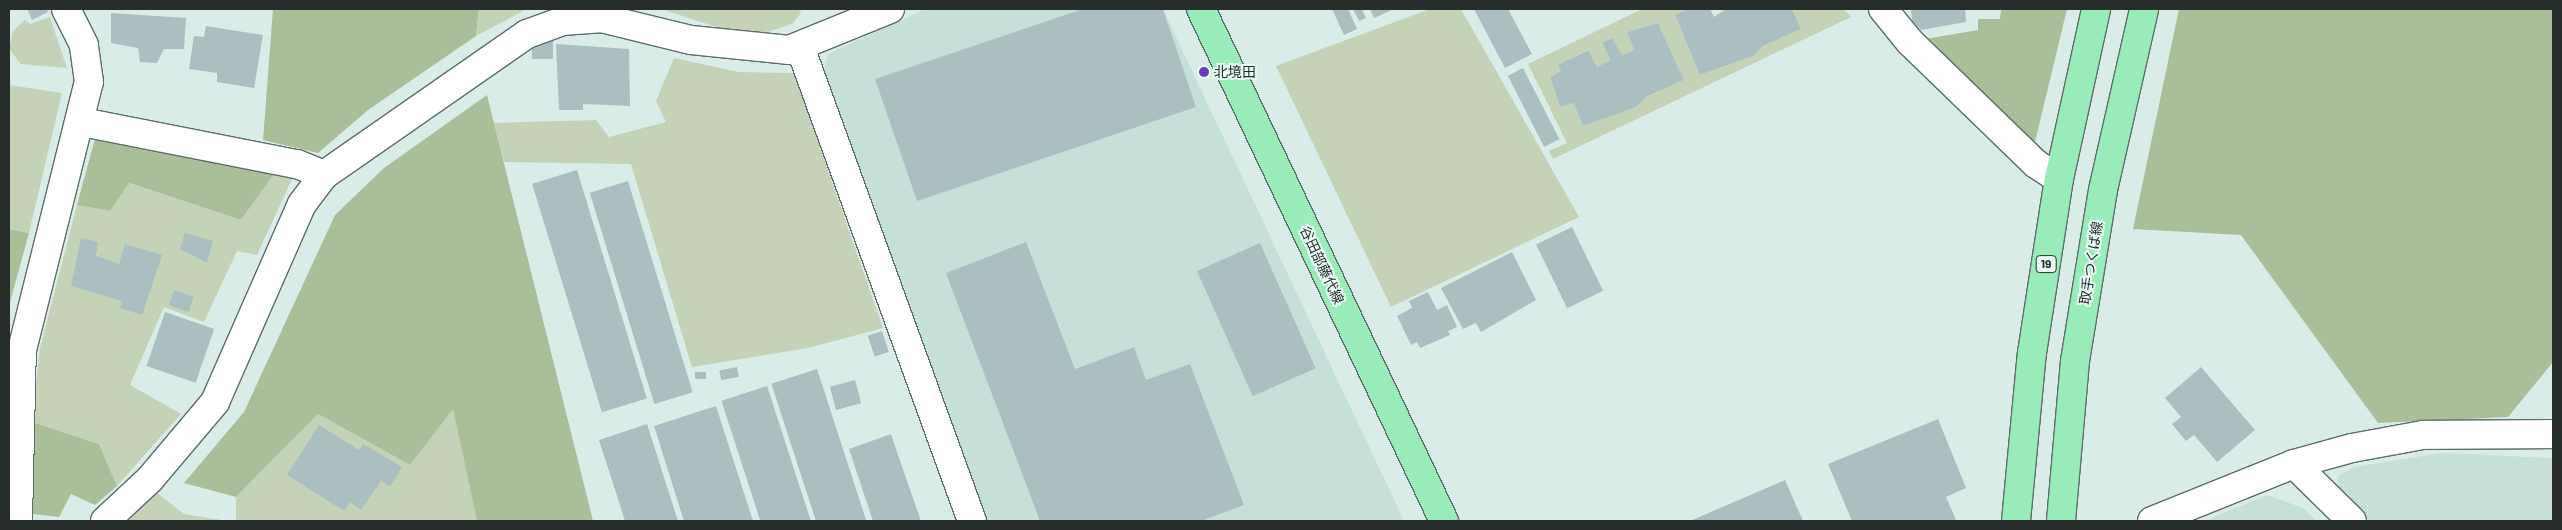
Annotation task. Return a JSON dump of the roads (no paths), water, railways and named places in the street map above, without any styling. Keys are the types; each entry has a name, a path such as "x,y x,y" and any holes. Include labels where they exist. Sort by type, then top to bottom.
{"main road":[{"name":"谷田部藤代線","path":"1201,9 1444,521"},
{"name":"19","path":"2016,521 2032,353 2059,179 2096,9"},
{"name":"取手つくば線","path":"2061,521 2077,352 2103,190 2144,9"}],"street":[{"path":"18,521 22,350 82,122 89,82 84,45 66,9"},
{"path":"105,521 150,479 215,402 302,204 324,175 527,34 562,21 601,18 692,40 800,48 890,9"},
{"path":"1883,9 1910,42 2024,152 2059,179"},
{"path":"800,48 972,521"},
{"path":"82,122 297,164 324,175"},
{"path":"2152,521 2294,464 2423,436 2553,434"},
{"path":"2294,464 2352,521"}],"place":[{"name":"北境田","path":"1204,72"}]}
